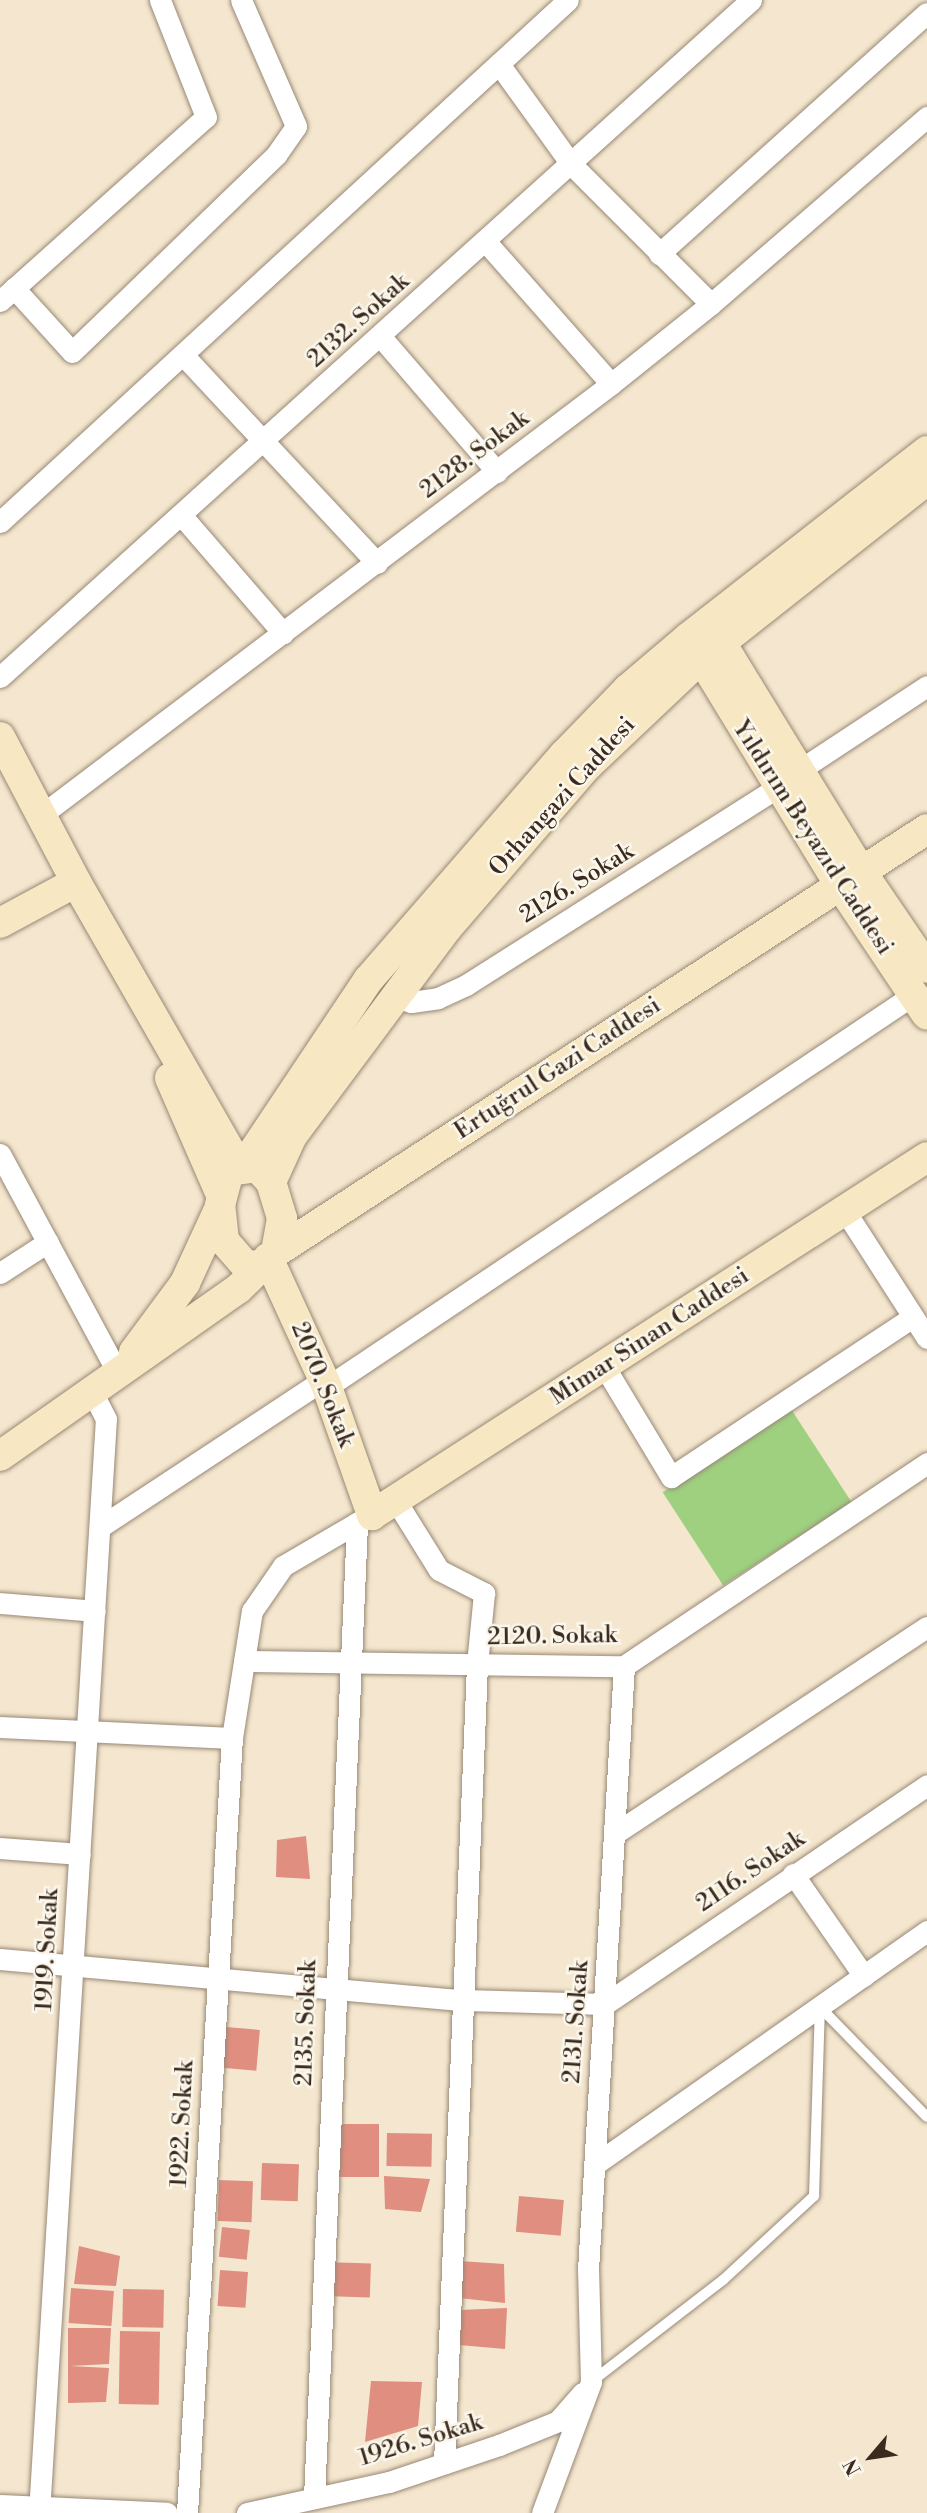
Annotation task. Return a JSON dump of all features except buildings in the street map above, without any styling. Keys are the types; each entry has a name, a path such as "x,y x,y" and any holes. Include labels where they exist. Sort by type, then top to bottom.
{"main road":[{"path":"241,1167 369,979 428,908 564,755 628,689 704,640 927,451"},
{"name":"Orhangazi Caddesi","path":"271,1182 292,1136 447,928 587,766 704,640 927,480"},
{"name":"Yıldırım Beyazıd Caddesi","path":"704,640 922,999"},
{"path":"0,737 76,882 241,1167"},
{"name":"Ertuğrul Gazi Caddesi","path":"118,1373 238,1289 268,1258 927,829"},
{"name":"Yıldırım Beyazıd Caddesi","path":"850,878 927,968"},
{"path":"0,923 76,882"},
{"path":"0,1456 118,1373 185,1283 221,1200 229,1171 241,1167 257,1167 271,1182 282,1218 268,1258 246,1266 231,1254 224,1241 221,1200 76,882"},
{"name":"Mimar Sinan Caddesi","path":"375,1513 927,1157"},
{"name":"2070. Sokak","path":"268,1258 325,1383 375,1513"}],"street":[{"path":"160,0 206,117 7,294 72,352 276,155 296,126 241,0"},
{"path":"0,522 184,356 568,0"},
{"name":"2132. Sokak","path":"0,677 266,441 751,0"},
{"path":"659,254 927,13"},
{"path":"499,64 571,164 711,304"},
{"name":"2128. Sokak","path":"40,816 611,384 711,304 927,117"},
{"path":"485,242 611,384"},
{"path":"381,337 497,472"},
{"path":"184,356 377,563"},
{"path":"182,516 283,634"},
{"name":"2126. Sokak","path":"396,997 411,1002 438,998 466,985 788,779 927,686"},
{"path":"100,1527 922,999"},
{"path":"2,1161 118,1373"},
{"path":"845,1211 927,1338"},
{"path":"0,1273 48,1242"},
{"path":"604,1366 671,1477 914,1317"},
{"name":"1919. Sokak","path":"39,2511 106,1419 93,1393"},
{"name":"2120. Sokak","path":"244,1661 350,1665 624,1666 927,1463"},
{"path":"375,1513 439,1570 485,1593 477,1665 444,2463"},
{"name":"2135. Sokak","path":"314,2498 334,1989 356,1551 375,1513"},
{"name":"1922. Sokak","path":"187,2513 232,1738 252,1611 283,1566 375,1513"},
{"path":"0,1602 94,1611"},
{"path":"614,1834 927,1627"},
{"name":"2131. Sokak","path":"592,2382 588,2270 624,1666"},
{"path":"0,1727 87,1734 232,1738"},
{"name":"2116. Sokak","path":"605,2004 927,1785"},
{"path":"0,1848 80,1854"},
{"path":"793,1874 864,1976"},
{"path":"594,2165 927,1931"},
{"path":"0,1959 463,2000 605,2004"},
{"path":"542,2513 592,2382"},
{"name":"1926. Sokak","path":"247,2513 444,2463 558,2421 592,2382"},
{"path":"0,2505 39,2511 167,2513"}],"lane":[{"path":"820,2007 927,2117"},
{"path":"592,2382 723,2280 814,2196 820,2007"}],"green space":[{"path":"791,1409 851,1502 723,1585 663,1492"}]}
